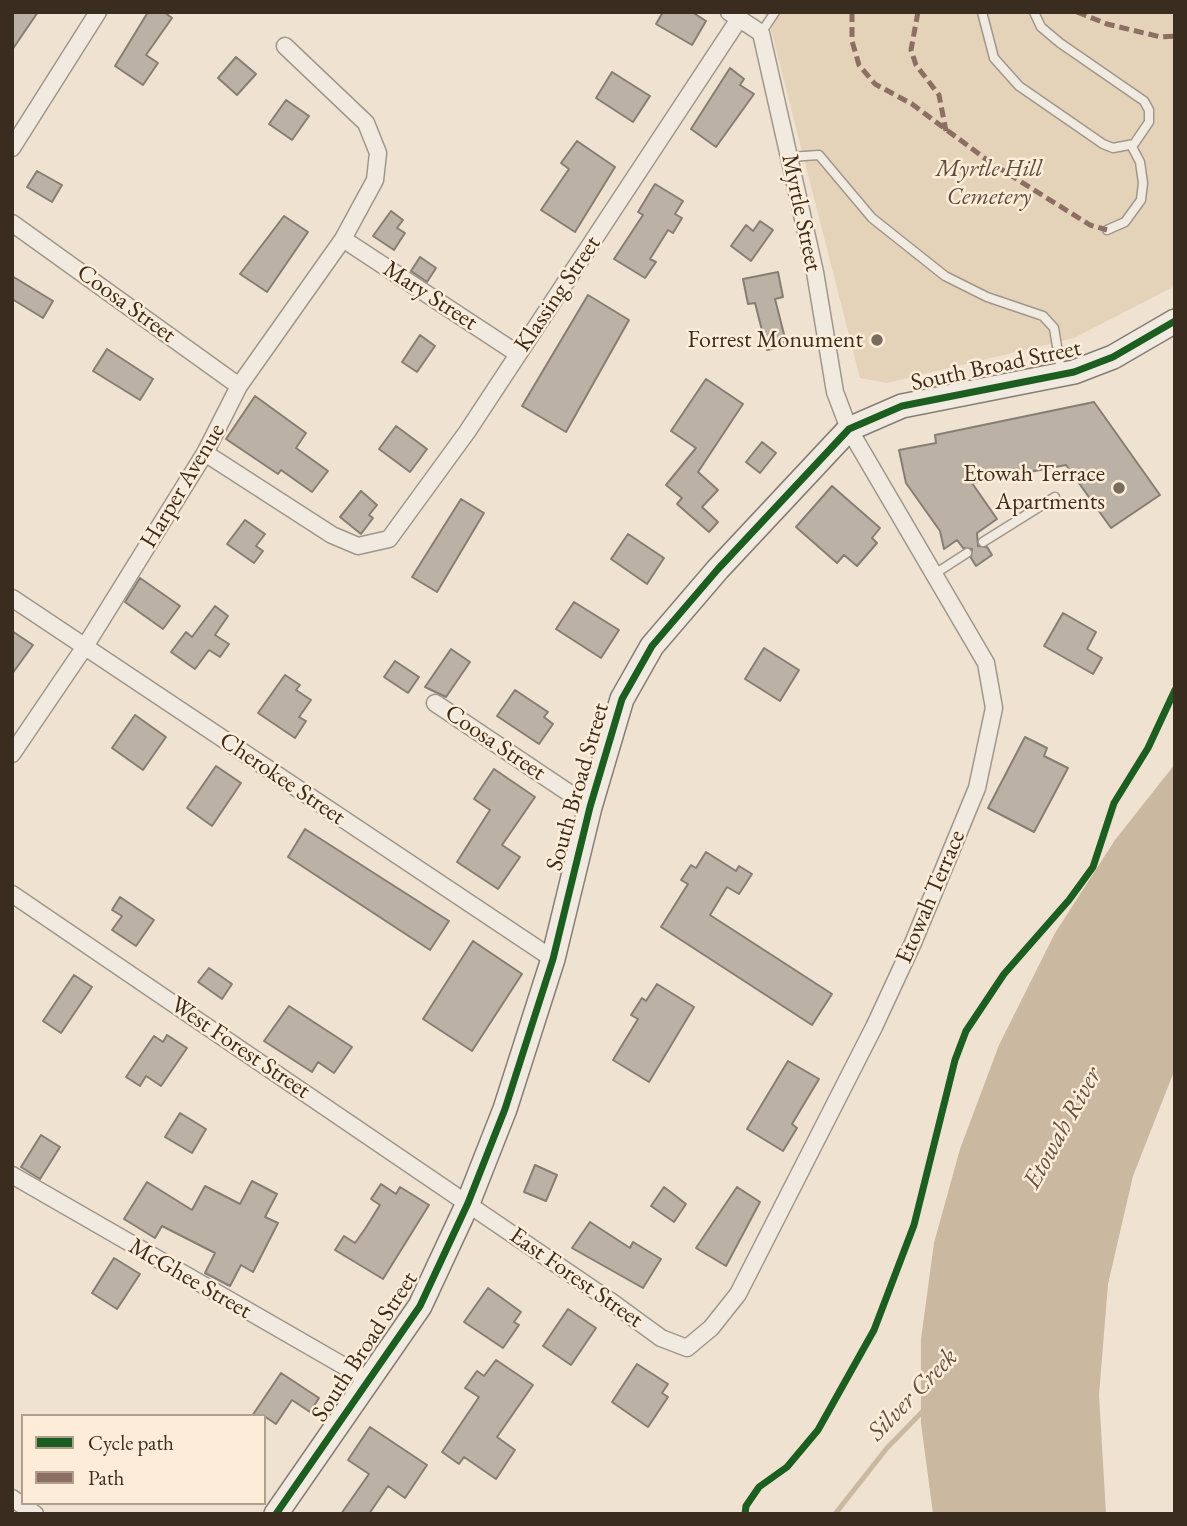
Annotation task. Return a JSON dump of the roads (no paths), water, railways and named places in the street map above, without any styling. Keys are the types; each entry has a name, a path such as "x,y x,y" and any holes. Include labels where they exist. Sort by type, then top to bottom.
{"main road":[{"name":"South Broad Street","path":"276,1514 420,1306 468,1203 505,1109 553,959 590,807 622,699 652,646 718,569 849,429 902,406 1061,374 1113,357 1175,321"}],"street":[{"path":"12,148 98,12"},
{"path":"734,15 761,33"},
{"name":"Klassing Street","path":"205,453 332,536 358,546 389,539 467,432 734,15"},
{"name":"Myrtle Street","path":"761,33 815,272 835,392 849,429"},
{"name":"Harper Avenue","path":"12,754 84,648 205,453 239,386 342,239 375,180 379,153 366,123 285,46"},
{"name":"Coosa Street","path":"12,223 239,386"},
{"name":"Mary Street","path":"342,239 518,354"},
{"name":"Etowah Terrace","path":"687,1348 711,1328 738,1294 874,1027 977,788 995,708 986,663 849,429"},
{"name":"Cherokee Street","path":"12,598 553,959"},
{"name":"Coosa Street","path":"435,703 590,807"},
{"name":"West Forest Street","path":"12,894 468,1203"},
{"name":"McGhee Street","path":"12,1175 370,1381"},
{"name":"East Forest Street","path":"468,1203 661,1338 687,1348"}],"lane":[{"path":"761,33 775,12"},
{"path":"982,12 994,58 1019,86 1103,145 1113,148 1131,145 1143,135 1149,122 1149,110 1144,101 1060,43 1041,27 1034,12"},
{"path":"1107,230 1125,222 1141,200 1143,183 1139,162 1131,145"},
{"path":"789,157 819,155 830,164 837,181 872,218 945,276 987,297 1043,316 1054,328 1061,374"},
{"path":"983,542 1055,497"},
{"path":"933,575 967,553"}],"water":[{"name":"Etowah River","path":"1175,764 1175,1069 1133,1176 1108,1284 1099,1395 1106,1514 933,1514 921,1423 921,1339 934,1243 960,1149 999,1045 1055,933 1115,840"}],"waterway":[{"name":"Silver Creek","path":"835,1514 887,1448 924,1410"}],"place":[{"name":"Forrest Monument","path":"877,340"},
{"name":"Etowah Terrace Apartments","path":"1119,488"}],"park label":[{"name":"Myrtle Hill Cemetery","path":"989,183"}]}
